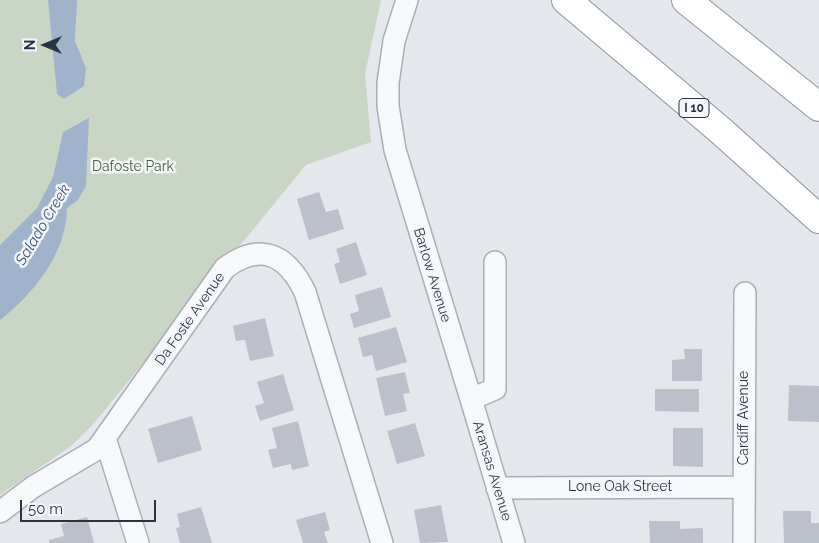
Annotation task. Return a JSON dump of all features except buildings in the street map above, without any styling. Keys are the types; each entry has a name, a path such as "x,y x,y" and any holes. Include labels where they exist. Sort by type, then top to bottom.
{"highway":[{"name":"I 10","path":"566,0 720,130 819,219"},
{"path":"686,0 819,108"}],"street":[{"name":"Barlow Avenue","path":"407,0 394,41 388,83 388,106 395,150 471,399"},
{"name":"Da Foste Avenue","path":"0,512 34,487 97,449 225,268 237,260 250,255 270,255 281,259 290,267 305,292 382,543"},
{"path":"471,399 495,389 495,262"},
{"name":"Cardiff Avenue","path":"744,293 744,543"},
{"name":"Aransas Avenue","path":"471,399 514,543"},
{"path":"105,438 138,543"},
{"name":"Lone Oak Street","path":"497,488 744,487"}],"green space":[{"name":"Dafoste Park","path":"0,0 381,0 365,74 371,142 306,165 90,428 71,446 0,495"}],"water":[{"path":"48,0 77,0 75,41 86,68 84,86 64,99 57,94"},
{"name":"Salado Creek","path":"89,118 86,186 78,200 67,208 66,224 61,240 55,256 46,271 25,298 0,320 0,245 37,208 53,177 63,132"}]}
